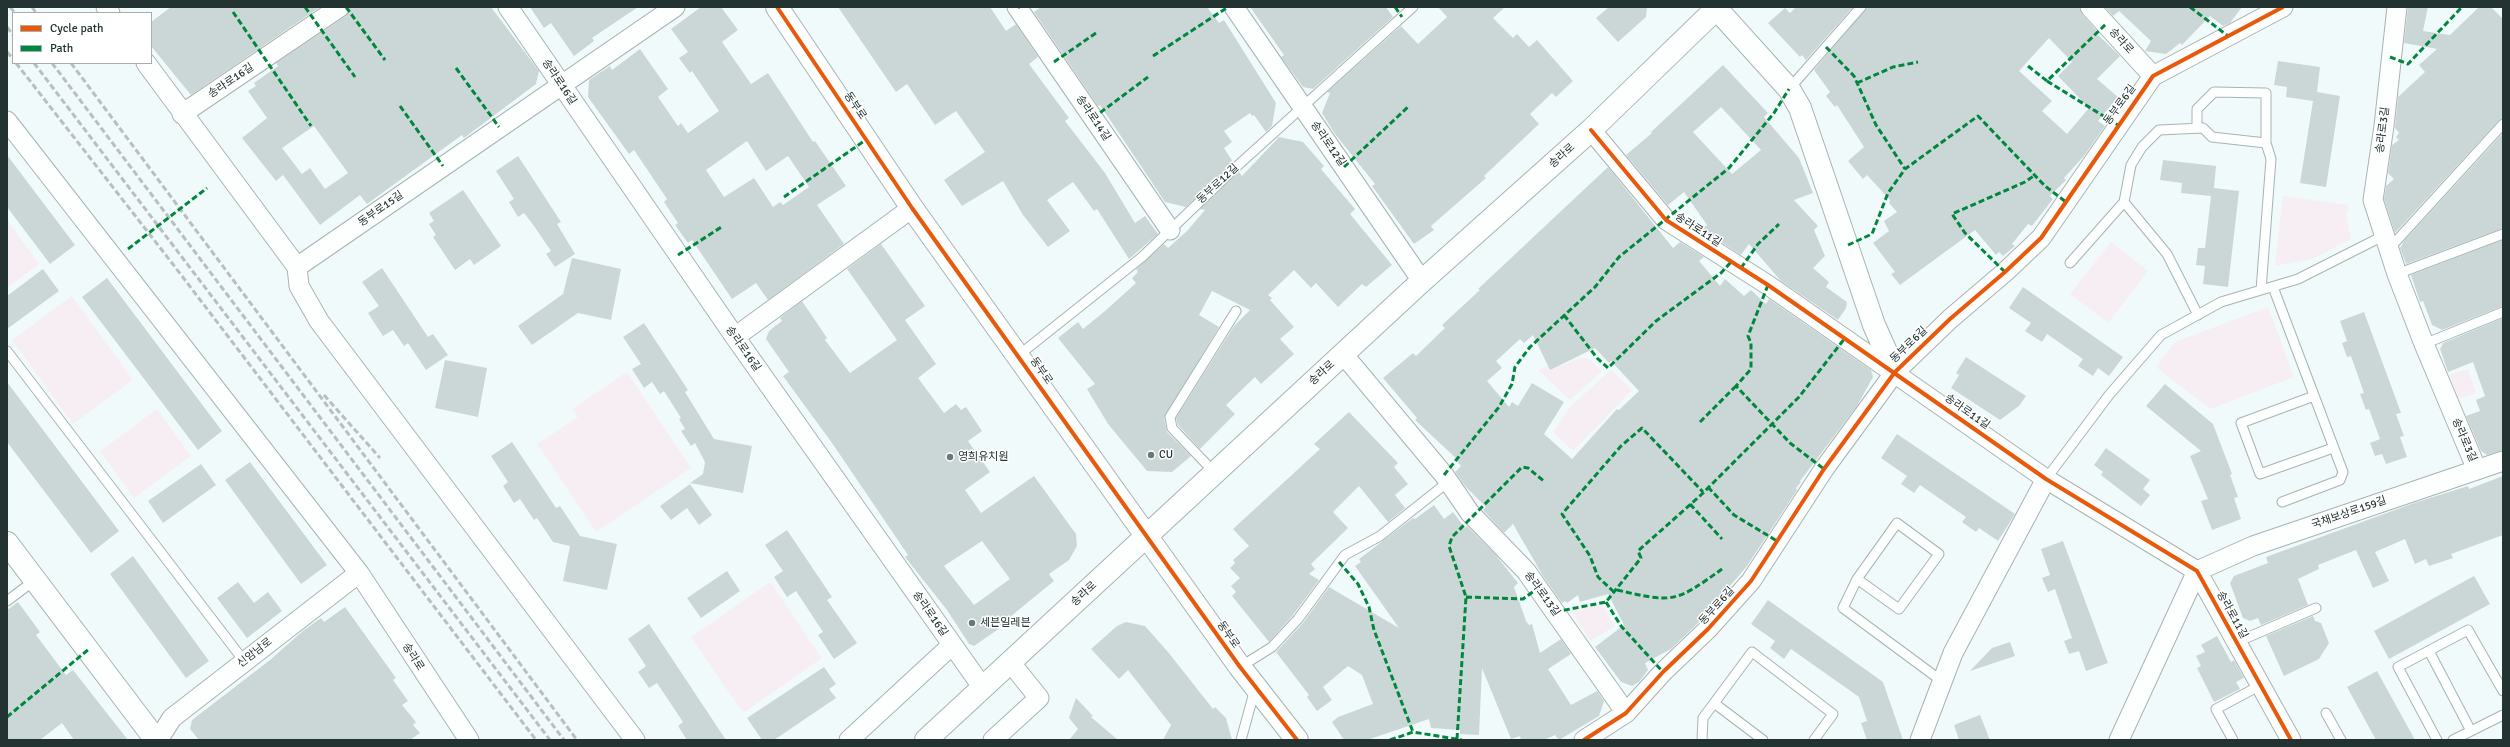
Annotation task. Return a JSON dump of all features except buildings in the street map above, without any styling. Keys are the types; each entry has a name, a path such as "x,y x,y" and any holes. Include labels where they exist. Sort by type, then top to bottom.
{"main road":[{"name":"동부로","path":"777,7 912,208 1019,355 1240,667 1297,740"},
{"path":"1716,8 1789,89 1800,108 1874,325 1895,372"},
{"name":"송라로","path":"926,740 1422,281 1591,130 1716,8"},
{"name":"신암남로","path":"7,543 157,740"}],"street":[{"name":"송라로16길","path":"182,114 340,7"},
{"name":"송라로16길","path":"508,7 734,337 983,688"},
{"name":"동부로15길","path":"297,267 675,7"},
{"name":"송라로14길","path":"1017,7 1170,230"},
{"name":"송라로12길","path":"1234,7 1422,281"},
{"name":"송라로","path":"2090,7 2153,76"},
{"name":"동부로6길","path":"1584,740 1626,713 1663,672 1708,629 1751,581 1824,469 1895,372 1950,318 2005,272 2041,238 2153,76 2283,7"},
{"name":"송라로3길","path":"2397,7 2384,126 2373,200 2396,274 2477,470"},
{"path":"147,64 182,114 297,267 299,286 319,321 635,740"},
{"name":"송라로","path":"7,121 359,573 469,740"},
{"name":"송라로11길","path":"1591,130 1666,220 1768,285 1895,372 2046,479 2197,571 2291,740"},
{"path":"734,337 912,208"},
{"name":"송라로13길","path":"1343,354 1448,482 1470,513 1526,571 1626,713"},
{"name":"국채보상로159길","path":"2197,571 2253,546 2503,461"},
{"path":"1920,740 1953,652 2046,479"},
{"path":"2119,740 2197,571"},
{"name":"신암남로","path":"157,740 172,718 359,573"},
{"path":"849,740 952,645"},
{"path":"993,740 1038,698 1010,662"}],"lane":[{"name":"동부로12길","path":"1019,355 1142,257 1413,7"},
{"path":"1789,89 1861,7"},
{"path":"2197,128 2197,109 2214,92 2266,93 2266,143 2271,159 2261,290"},
{"path":"2046,479 2109,395 2161,335 2221,302 2298,279 2386,243 2503,124"},
{"path":"2070,263 2124,202 2131,165 2142,146 2160,130 2203,128 2212,137 2266,143"},
{"path":"2124,202 2167,254 2198,314"},
{"path":"2396,274 2503,234"},
{"path":"2273,287 2343,472 2340,480 2282,502"},
{"path":"1215,473 1172,428 1170,417 1236,311"},
{"path":"2424,344 2503,312"},
{"path":"7,351 244,661"},
{"path":"2314,396 2241,423 2260,474 2333,448"},
{"path":"1240,667 1272,647 1298,619 1346,555 1380,536 1448,482"},
{"path":"1857,579 1899,609 1939,554 1897,523 1857,579 1843,608 1943,682"},
{"path":"7,601 35,580"},
{"path":"2237,642 2316,608"},
{"path":"2437,740 2398,667 2468,630 2503,691"},
{"path":"2429,650 2471,731"},
{"path":"1702,740 1703,718 1752,652 1833,714 1814,740"},
{"path":"2233,740 2216,709 2261,685"},
{"path":"1241,740 1256,688"},
{"path":"1714,703 1763,740"},
{"path":"2326,713 2341,740"},
{"path":"2453,740 2503,715"}],"shaded area":[{"path":"2283,196 2349,205 2346,215 2351,239 2312,259 2275,266"},
{"path":"7,220 39,264 7,288"},
{"path":"2111,242 2148,271 2108,323 2070,294"},
{"path":"72,296 133,380 73,424 12,340"},
{"path":"2268,307 2294,377 2210,409 2156,367 2175,342"},
{"path":"1588,358 1602,371 1570,400 1538,370 1558,362 1561,366 1578,359"},
{"path":"2468,369 2476,393 2458,399 2450,375"},
{"path":"1611,370 1632,390 1573,451 1553,432 1571,406"},
{"path":"627,372 691,468 596,532 537,444 578,417 572,409"},
{"path":"157,409 191,456 134,498 100,451"},
{"path":"770,582 822,658 743,713 691,637"},
{"path":"1602,605 1615,626 1590,641 1571,610"}],"railway":[{"path":"10,7 14,12"},
{"path":"32,7 35,12"},
{"path":"7,27 12,34"},
{"path":"7,52 12,58"},
{"path":"17,64 172,263 536,740"},
{"path":"35,64 550,740"},
{"path":"53,64 564,740"},
{"path":"72,64 577,740"},
{"path":"324,395 380,458"}],"marked path":[{"path":"305,7 355,77"},
{"path":"346,7 385,60"},
{"path":"1153,56 1228,7"},
{"path":"1395,7 1402,17"},
{"path":"2190,7 2228,36"},
{"path":"2390,57 2408,64 2462,7"},
{"path":"233,12 311,126"},
{"path":"2028,66 2047,81 2106,24"},
{"path":"1054,62 1096,33"},
{"path":"1826,47 1854,76 1876,125 1905,169"},
{"path":"1857,83 1893,67 1918,62"},
{"path":"456,68 499,127"},
{"path":"1093,118 1148,77"},
{"path":"2047,81 2118,125"},
{"path":"1444,475 1499,407 1512,384 1515,367 1530,347 1595,287 1619,257 1729,168 1774,113 1789,89"},
{"path":"400,106 443,166"},
{"path":"1344,167 1409,106"},
{"path":"1848,245 1872,234 1888,193 1905,169 1978,116 2045,186 2066,202"},
{"path":"784,197 867,139"},
{"path":"2005,272 1965,233 1952,214 2025,182 2035,175"},
{"path":"128,249 207,188"},
{"path":"1741,268 1758,244 1779,224"},
{"path":"678,255 723,226"},
{"path":"1564,315 1597,358 1608,368 1656,321 1721,273 1731,262"},
{"path":"1768,285 1748,336 1751,343 1751,369 1736,386 1790,443 1824,469"},
{"path":"1555,612 1606,602 1641,558 1638,551 1702,494 1799,397 1845,338"},
{"path":"1700,422 1736,386"},
{"path":"1614,592 1598,577 1590,556 1562,514 1621,446 1642,428 1703,492"},
{"path":"1457,739 1466,597 1449,546 1452,537 1522,467 1528,468 1545,482"},
{"path":"1708,487 1734,515 1777,541"},
{"path":"1690,504 1722,539"},
{"path":"1339,562 1358,584 1369,607 1374,630 1413,732"},
{"path":"1617,590 1650,597 1673,597 1694,588 1722,569"},
{"path":"1466,597 1523,599 1538,588"},
{"path":"1606,602 1621,626 1663,672"},
{"path":"7,717 89,649"},
{"path":"1390,740 1413,732 1462,740"}],"cycle path":[{"path":"777,7 912,208 1240,667 1297,740"},
{"path":"1584,740 1626,713 1663,672 1708,629 1751,581 1824,469 1895,372 1950,319 2005,272 2041,238 2153,76 2283,7"},
{"path":"1591,130 1666,220 1768,285 2046,479 2197,571 2291,740"}],"place":[{"name":"CU","path":"1151,455"},
{"name":"영희유치원","path":"950,457"},
{"name":"세븐일레븐","path":"972,623"}]}
